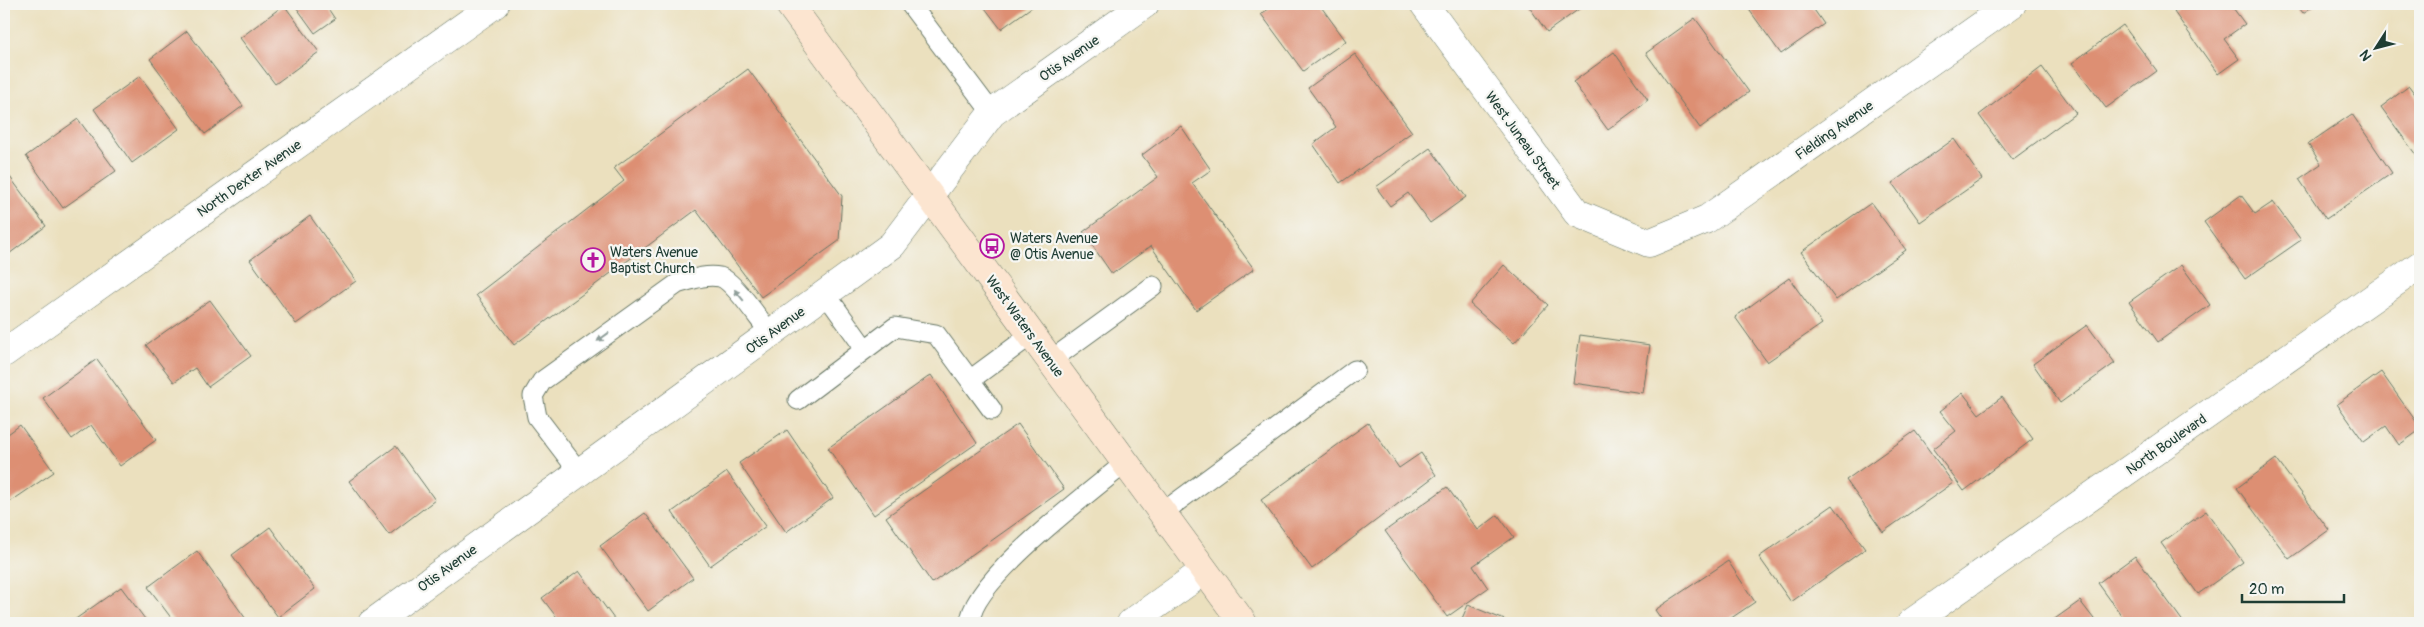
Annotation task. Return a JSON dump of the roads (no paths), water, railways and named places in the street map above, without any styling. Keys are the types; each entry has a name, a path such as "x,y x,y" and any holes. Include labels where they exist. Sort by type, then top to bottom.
{"main road":[{"name":"West Waters Avenue","path":"789,4 1243,623"}],"street":[{"name":"North Dexter Avenue","path":"4,353 495,4"},
{"name":"Otis Avenue","path":"372,623 892,245 992,113 1145,4"},
{"name":"West Juneau Street","path":"1424,4 1577,213 1649,243"},
{"name":"Fielding Avenue","path":"1649,243 1707,219 2012,4"},
{"name":"North Boulevard","path":"1911,623 2420,265"},
{"path":"1130,623 1204,571"}],"lane":[{"path":"910,4 992,113"},
{"path":"579,472 537,417 533,396 542,381 550,375 677,284 703,276 722,277 732,286 770,333"},
{"path":"1050,361 1153,286"},
{"path":"825,293 865,349"},
{"path":"798,400 895,327 936,334 992,410"},
{"path":"970,380 1031,334"},
{"path":"1162,514 1355,370"},
{"path":"970,623 970,616 979,597 1005,565 1125,463"}],"place":[{"name":"Waters Avenue @ Otis Avenue","path":"992,246"},
{"name":"Waters Avenue Baptist Church","path":"593,260"}]}
